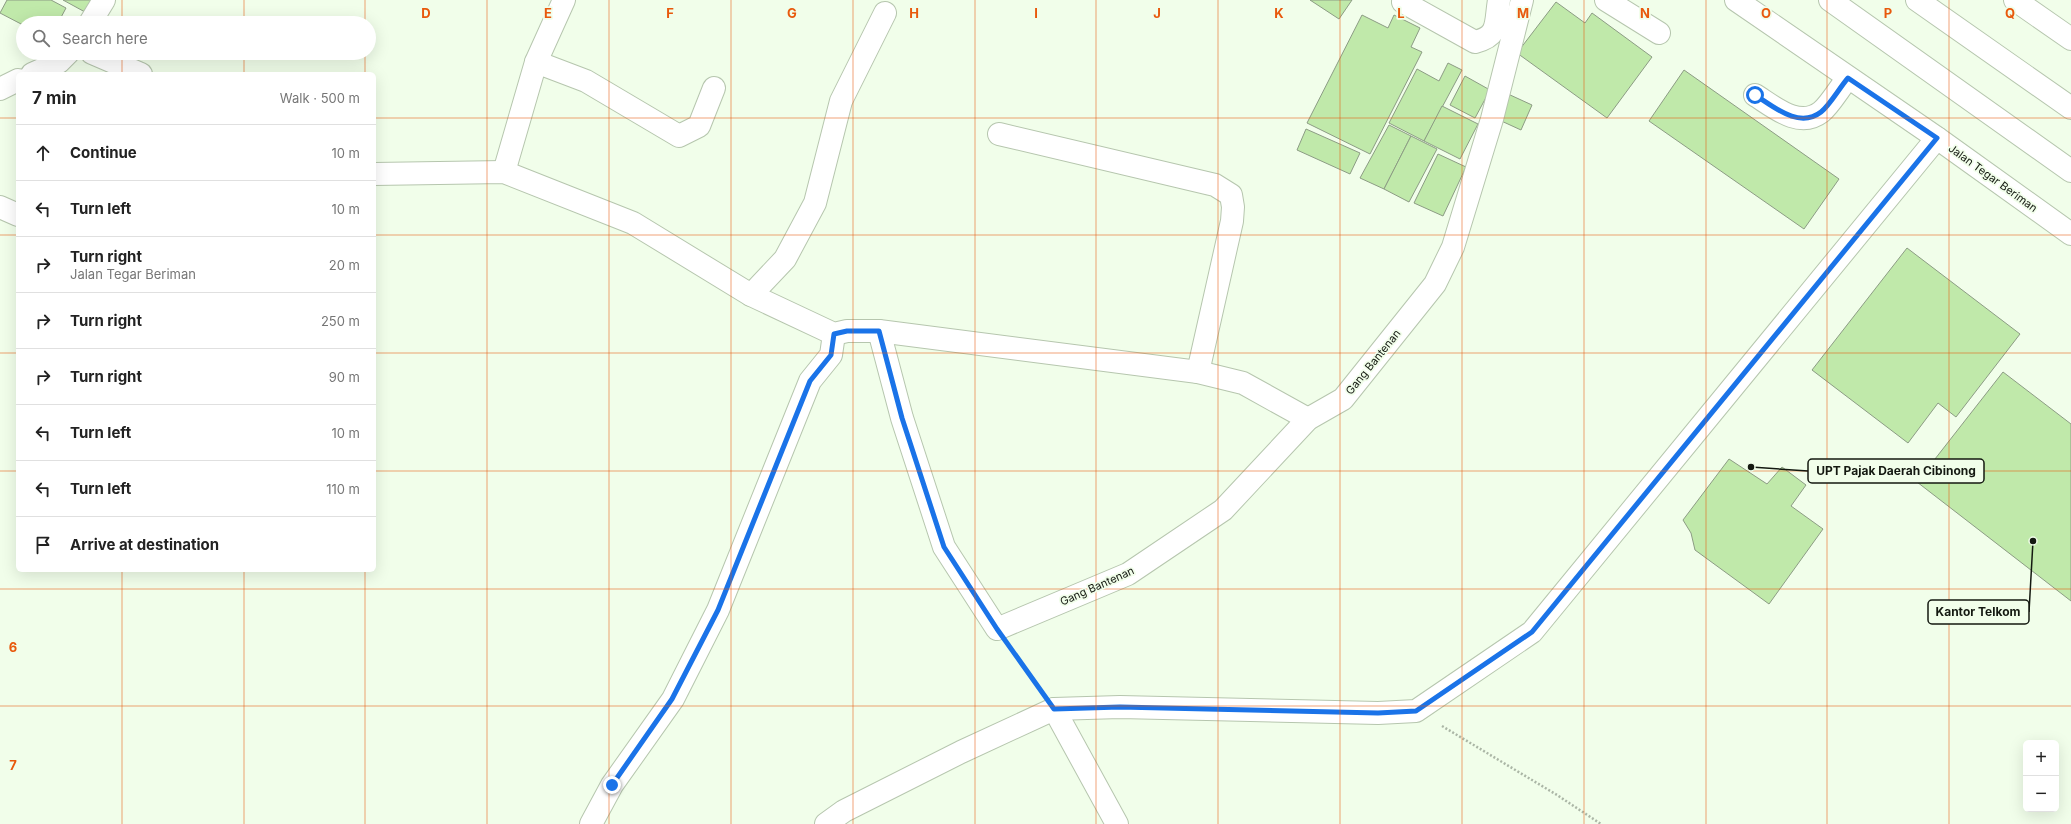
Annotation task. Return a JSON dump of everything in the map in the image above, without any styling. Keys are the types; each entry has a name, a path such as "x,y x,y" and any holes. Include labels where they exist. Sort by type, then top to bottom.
{"street":[{"path":"94,16 104,0"},
{"path":"504,172 536,62 564,0"},
{"path":"1402,2 1475,42 1487,40 1493,34 1499,0"},
{"name":"Gang Bantenan","path":"997,629 1128,574 1223,510 1308,419 1343,399 1435,284 1454,247 1492,119 1522,0"},
{"path":"1606,0 1659,33"},
{"name":"Jalan Tegar Beriman","path":"1736,0 1937,138 2071,234"},
{"path":"1830,0 2071,171"},
{"path":"1917,0 2071,108"},
{"path":"2015,0 2071,39"},
{"path":"751,295 785,259 815,203 841,101 885,13"},
{"path":"36,72 61,60"},
{"path":"108,60 136,72"},
{"path":"536,62 586,81 679,136 699,126 714,88"},
{"path":"1755,95 1787,116 1808,119 1822,112 1848,78"},
{"path":"0,89 16,81"},
{"path":"999,134 1215,185 1231,195 1233,207 1232,221 1198,372"},
{"path":"826,824 844,811 912,776 1054,709 1120,707 1370,712 1416,711 1532,632 1937,138"},
{"path":"376,174 504,172 633,223 751,295 834,334 847,331 879,331 1198,372 1243,383 1308,419"},
{"path":"0,207 16,214"},
{"path":"879,331 902,418 944,547 997,629"},
{"path":"591,824 612,785 672,699 718,610 810,381 831,355 834,334"},
{"path":"1054,709 1117,824"}],"path":[{"path":"997,629 1054,709"},
{"path":"1416,711 1557,795 1601,824"}],"building":[{"path":"7,0 51,0 66,8 62,16 16,16 16,21 0,13"},
{"path":"63,0 91,0 85,12"},
{"path":"1310,0 1352,0 1339,19"},
{"path":"1556,2 1585,23 1592,13 1652,57 1607,118 1517,53"},
{"path":"1362,15 1388,28 1394,15 1420,28 1411,47 1422,52 1370,154 1307,123"},
{"path":"1448,63 1462,70 1424,141 1389,123 1417,69 1439,81"},
{"path":"1684,70 1839,179 1804,229 1649,121"},
{"path":"1465,76 1490,90 1475,118 1450,105"},
{"path":"1508,94 1532,105 1521,130 1497,119"},
{"path":"1442,106 1478,124 1460,159 1424,141"},
{"path":"1389,125 1411,136 1384,189 1360,178"},
{"path":"1306,129 1360,153 1350,174 1297,150"},
{"path":"1411,136 1437,149 1409,202 1384,189"},
{"path":"1438,154 1466,167 1443,216 1414,203"},
{"path":"1907,248 2020,334 1956,417 1938,403 1908,443 1812,370"},
{"path":"2003,372 2071,424 2071,601 1917,482"},
{"path":"1729,459 1767,484 1782,467 1806,485 1791,506 1823,529 1769,604 1695,550 1691,533 1683,520"}],"place":[{"name":"UPT Pajak Daerah Cibinong","path":"1751,467"},
{"name":"Kantor Telkom","path":"2033,541"}],"route":[{"path":"612,785 672,699 718,610 810,381 831,355 834,334 847,331 879,331 902,418 944,547 997,629 1054,709 1120,707 1378,713 1416,711 1532,632 1937,138 1848,78 1822,112 1808,119 1787,116 1755,95"}]}
